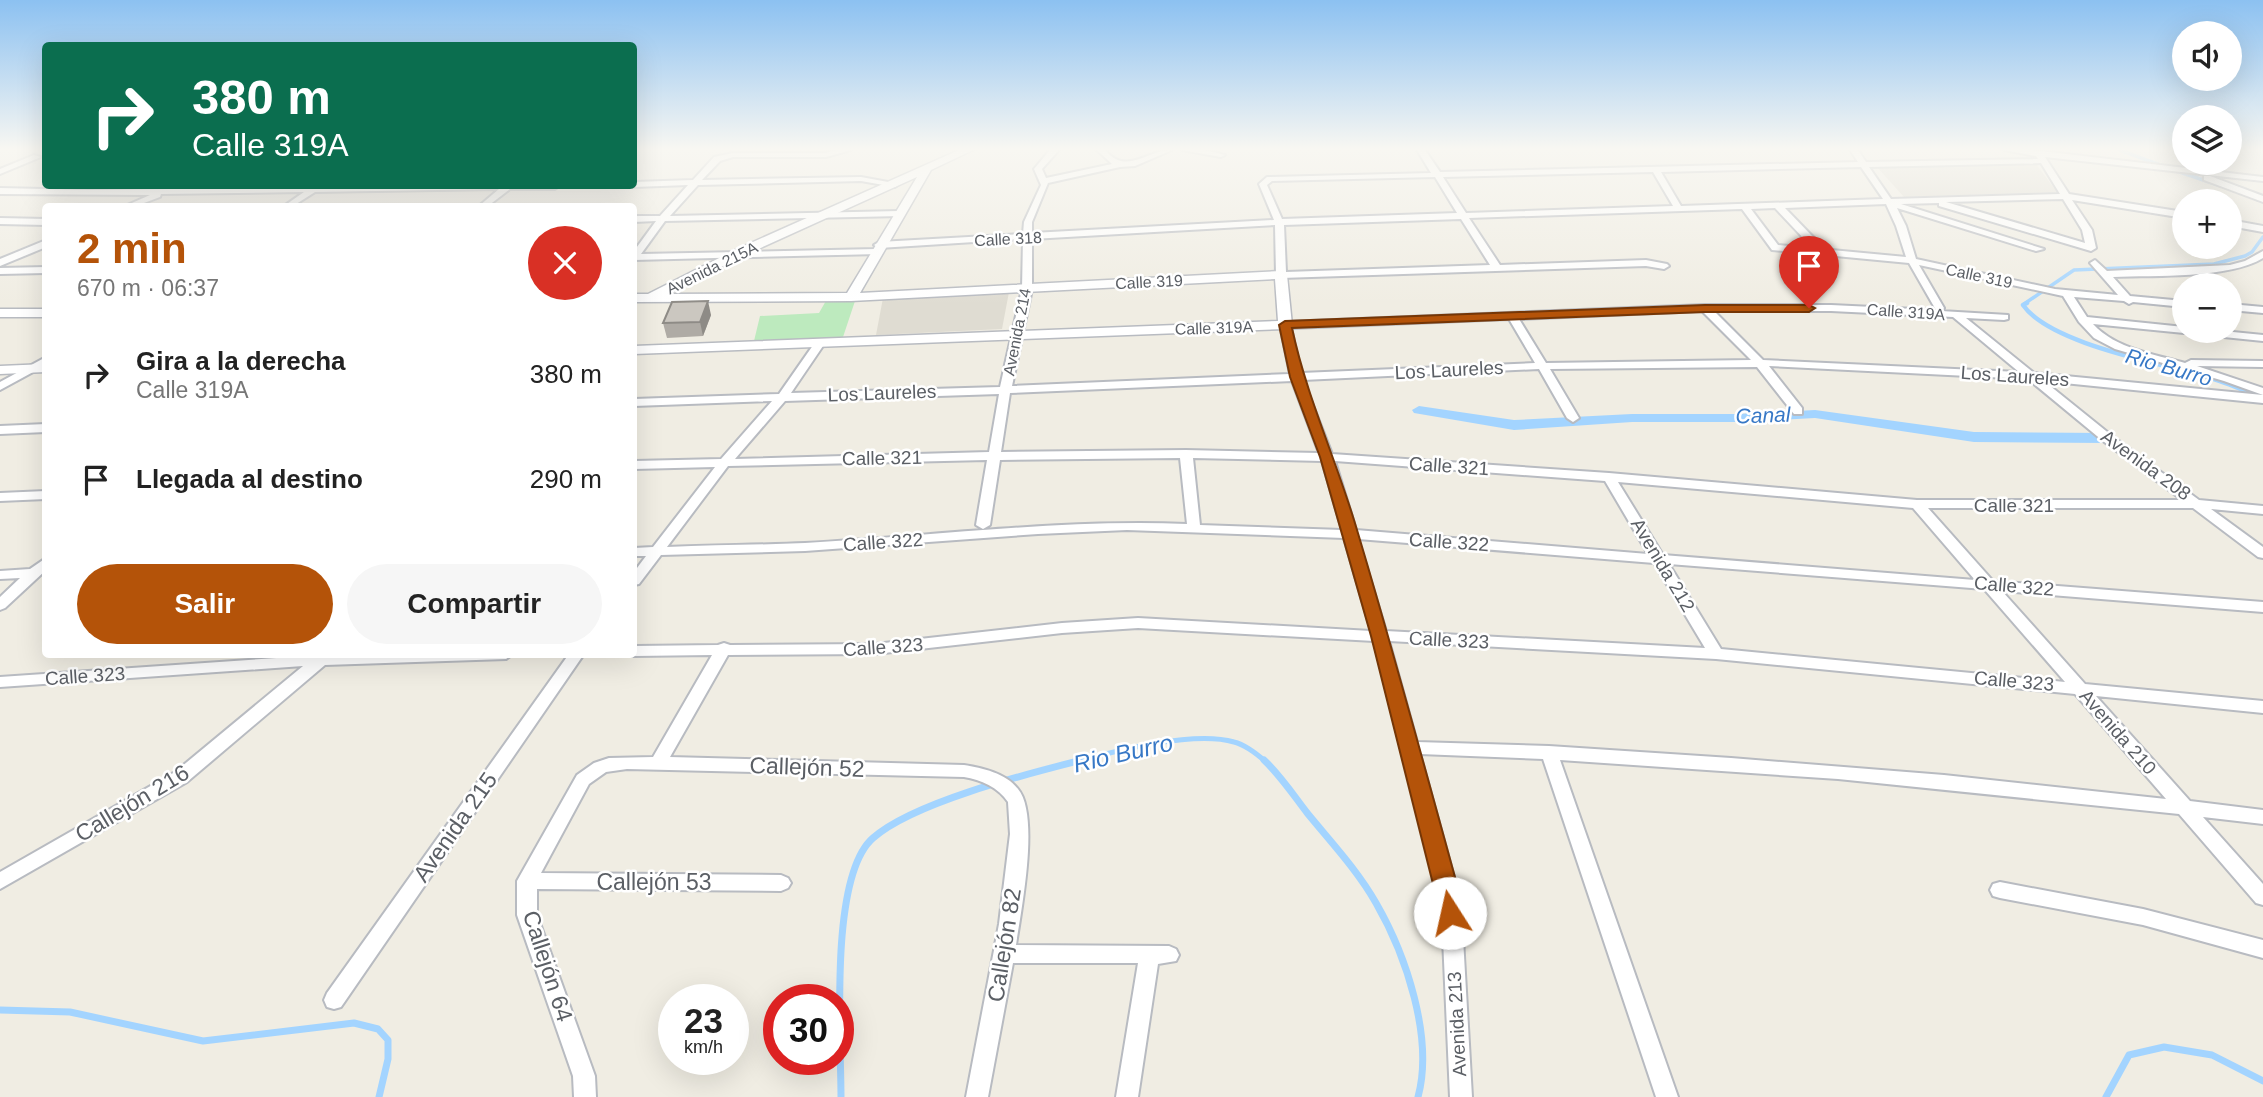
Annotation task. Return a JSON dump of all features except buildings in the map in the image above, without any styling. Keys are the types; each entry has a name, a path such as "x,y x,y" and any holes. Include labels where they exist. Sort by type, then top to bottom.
{"street":[{"path":"637,253 678,201"},
{"name":"Avenida 215A","path":"650,298 739,253 858,201"},
{"path":"851,297 877,248 907,201"},
{"name":"Avenida 214","path":"983,525 1005,390 1019,336 1027,289 1030,238 1027,222 1037,201"},
{"name":"Avenida 213","path":"1271,201 1279,222 1285,325 1296,377 1327,457 1380,636 1447,888 1453,938 1461,1097"},
{"path":"1454,201 1497,268"},
{"path":"1674,201 1678,208"},
{"name":"Calle 318","path":"637,257 877,248 1279,222 1926,201"},
{"path":"1931,201 2091,248 2087,230 2068,201"},
{"name":"Calle 318","path":"2097,201 2172,213"},
{"path":"1889,203 2039,248"},
{"path":"1889,203 1901,226 1912,261 1939,308"},
{"path":"1776,204 1811,240 1830,269"},
{"name":"Calle 319","path":"1744,206 1775,248 1912,261 2061,293 2172,303"},
{"path":"637,219 899,214"},
{"path":"0,222 42,222"},
{"path":"2242,225 2263,229"},
{"path":"0,263 42,245"},
{"path":"2105,273 2231,268 2248,263 2263,254"},
{"path":"2095,262 2129,301"},
{"name":"Calle 319","path":"637,298 851,297 1281,275 1646,263 1664,266"},
{"path":"0,271 42,270"},
{"path":"2061,293 2098,336 2119,347 2263,392"},
{"path":"1705,308 1760,363 1798,411"},
{"name":"Calle 319A","path":"637,350 1705,308 1892,310 2004,317"},
{"path":"2242,308 2263,310"},
{"path":"0,313 42,313"},
{"path":"1512,315 1573,418"},
{"name":"Avenida 208","path":"1957,316 2110,440 2263,554"},
{"path":"2083,320 2172,329"},
{"path":"2242,336 2263,338"},
{"path":"637,577 725,462 783,396 820,343"},
{"path":"2171,362 2263,364"},
{"name":"Los Laureles","path":"637,402 1005,390 1541,366 1760,363 2029,376 2263,399"},
{"path":"0,370 39,368"},
{"path":"0,387 39,368"},
{"path":"0,430 42,428"},
{"path":"1186,454 1194,529"},
{"name":"Calle 321","path":"637,465 994,456 1186,454 1327,457 1609,477 1917,504 2199,504 2263,510"},
{"name":"Avenida 212","path":"1609,477 1716,654"},
{"path":"0,497 42,495"},
{"name":"Avenida 210","path":"1917,504 1990,583 2263,897"},
{"name":"Calle 322","path":"637,552 818,546 1072,528 1349,534 1990,583 2263,607"},
{"path":"0,575 39,573"},
{"path":"0,605 39,573"},
{"name":"Calle 323","path":"637,651 723,648 875,649 1062,628 1138,623 1716,654 2079,687 2263,707"},
{"path":"658,763 723,648"},
{"name":"Calle 323","path":"0,682 383,658"},
{"name":"Avenida 215","path":"334,1000 574,658"},
{"name":"Callejón 216","path":"0,881 181,777 321,660"},
{"path":"1410,748 1549,752 1759,765 2263,817"},
{"path":"1549,752 1667,1097"},
{"name":"Callejón 52","path":"596,768 612,763 658,763 983,774 1013,793"},
{"name":"Callejón 64","path":"585,1097 584,1076 527,915 527,881 583,780 596,768"},
{"name":"Callejón 82","path":"977,1097 1006,954 1018,839 1017,803 1013,793"},
{"name":"Callejón 53","path":"527,881 781,883"},
{"path":"2000,890 2130,915 2263,949"},
{"path":"1006,954 1159,955 1127,1097"}],"shaded area":[{"path":"1009,292 1002,329 876,335 883,298"}],"green space":[{"path":"856,298 843,337 754,341 760,316 819,313 827,299"}],"waterway":[{"path":"2024,304 2074,270 2214,264 2245,256 2252,252 2263,237"},
{"name":"Rio Burro","path":"2027,303 2023,305 2037,319 2081,341 2214,379 2263,398"},
{"name":"Canal","path":"1419,410 1514,425 1632,418 1737,418 1815,414 1974,437 2107,438"},
{"name":"Rio Burro","path":"1075,762 1155,743 1198,739 1238,743 1266,762"},
{"name":"Rio Burro","path":"841,1097 840,960 844,921 849,886 859,858 873,838 891,825 943,801 1003,781 1082,760"},
{"name":"Rio Burro","path":"1266,762 1353,868 1387,924 1407,972 1420,1023 1422,1074 1418,1097"},
{"path":"0,1010 70,1012 203,1041 354,1023 378,1029 388,1040 388,1059 379,1097"},
{"name":"Rio Burro","path":"2106,1097 2129,1055 2164,1047 2212,1055 2263,1081"}],"route":[{"path":"1450,913 1447,888 1380,636 1327,457 1296,377 1285,325 1705,308 1809,308"}]}
